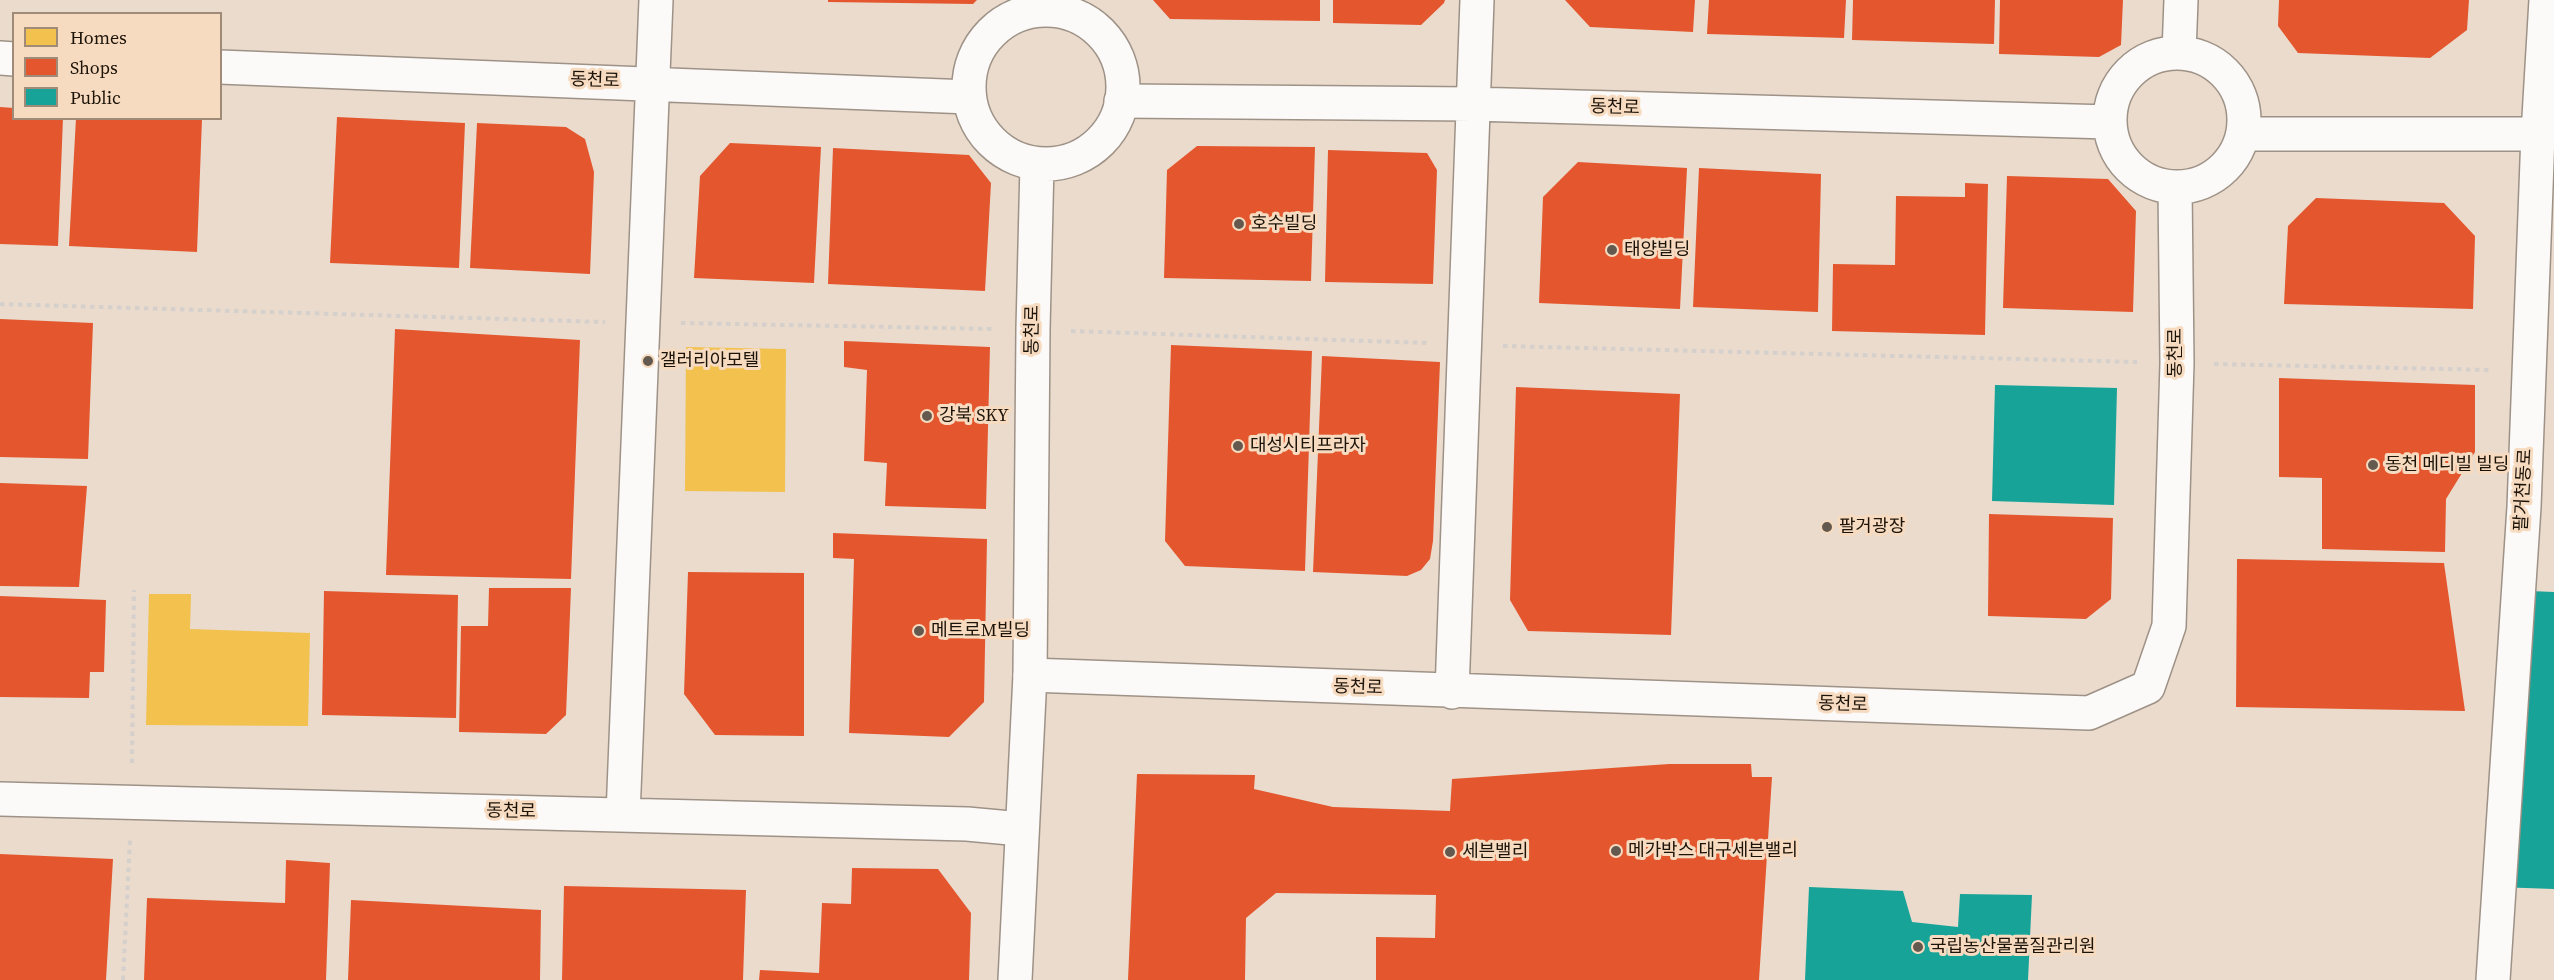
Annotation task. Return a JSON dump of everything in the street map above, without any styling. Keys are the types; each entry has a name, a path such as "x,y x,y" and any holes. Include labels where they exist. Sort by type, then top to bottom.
{"street":[{"path":"623,814 656,0"},
{"path":"1452,692 1477,0"},
{"path":"2179,53 2181,0"},
{"name":"팔거천동로","path":"2493,980 2524,507 2538,134 2546,0"},
{"path":"1043,5 1068,12 1084,20 1109,42 1121,64 1124,90 1119,115 1105,136 1086,153 1062,162 1037,164 1012,156 991,142 976,121 969,97 969,71 979,48 996,28 1018,14 1043,5"},
{"path":"2179,53 2199,56 2216,65 2230,79 2240,95 2245,115 2244,134 2237,152 2226,167 2211,179 2194,186 2175,188 2158,185 2142,178 2129,167 2118,154 2109,122 2112,100 2122,81 2138,66 2157,56 2179,53"},
{"name":"동천로","path":"222,67 969,97"},
{"name":"동천로","path":"1121,101 1472,104 2109,122"},
{"path":"2244,134 2538,134"},
{"name":"동천로","path":"1015,980 1030,675 1037,164"},
{"name":"동천로","path":"1030,675 1452,692 2089,713 2148,687 2169,626 2177,363 2175,188"},
{"name":"동천로","path":"0,799 967,824 1022,829"}],"path":[{"path":"0,304 643,323 1033,329 1464,345 2529,371"},
{"path":"123,980 132,802 134,590"}],"building: Homes":[{"name":"갤러리아모텔","path":"686,347 786,349 785,492 685,491"},
{"path":"149,594 191,594 190,629 310,633 308,726 146,725"}],"building: Shops":[{"path":"828,0 977,0 973,4 828,2"},
{"path":"1153,0 1320,0 1320,21 1170,19"},
{"path":"1333,0 1445,0 1421,25 1333,23"},
{"path":"1565,0 1695,0 1693,32 1590,27"},
{"path":"1709,0 1846,0 1844,38 1707,34"},
{"path":"1853,0 1995,0 1994,44 1852,40"},
{"path":"2000,0 2123,0 2121,45 2099,57 1999,54"},
{"path":"2279,0 2469,0 2467,30 2430,58 2298,53 2278,26"},
{"path":"0,107 12,108 12,120 63,120 58,246 0,244"},
{"path":"337,117 465,123 459,268 330,263"},
{"path":"76,120 202,120 197,252 69,246"},
{"path":"477,123 566,127 585,139 594,172 590,274 470,268"},
{"path":"730,143 821,147 814,283 694,278 700,176"},
{"name":"호수빌딩","path":"1197,146 1315,147 1311,281 1164,278 1167,170"},
{"path":"833,148 969,155 991,183 985,291 828,284"},
{"path":"1328,150 1427,153 1437,170 1433,284 1325,282"},
{"name":"태양빌딩","path":"1578,162 1687,168 1680,309 1539,303 1543,197"},
{"path":"1699,168 1821,174 1818,312 1693,307"},
{"path":"2007,176 2108,179 2136,211 2133,312 2003,308"},
{"path":"1965,183 1988,184 1985,335 1832,331 1833,264 1895,265 1896,196 1965,197"},
{"path":"2316,198 2444,203 2475,236 2473,309 2284,304 2288,226"},
{"path":"0,319 93,323 88,459 0,457"},
{"path":"395,329 580,340 571,579 386,575"},
{"name":"강북 SKY","path":"844,341 990,347 986,509 885,506 887,463 864,461 867,370 844,367"},
{"name":"대성시티프라자","path":"1171,345 1312,351 1305,571 1185,566 1165,541"},
{"path":"1322,356 1440,362 1433,541 1430,559 1421,570 1407,576 1313,572"},
{"name":"동천 메디빌 빌딩","path":"2279,378 2475,385 2475,452 2446,499 2445,552 2322,549 2322,478 2279,477"},
{"path":"1516,387 1680,394 1671,635 1528,631 1510,600"},
{"path":"0,483 87,486 79,587 0,586"},
{"path":"1989,514 2113,518 2111,599 2086,619 1988,616"},
{"name":"메트로M빌딩","path":"833,533 987,539 984,702 949,737 849,733 854,559 833,558"},
{"path":"2237,559 2444,563 2465,711 2236,707"},
{"path":"688,572 804,573 804,736 715,735 684,694"},
{"path":"489,588 571,588 566,715 546,734 459,732 461,626 488,626"},
{"path":"324,591 458,595 456,718 322,715"},
{"path":"0,596 106,600 104,672 90,672 89,698 0,697"},
{"name":"세븐밸리","path":"1669,764 1751,764 1752,777 1772,777 1759,980 1376,980 1376,937 1435,938 1436,895 1276,893 1246,918 1245,980 1128,980 1137,774 1255,775 1254,789 1333,807 1450,811 1452,779"},
{"path":"0,854 113,859 106,980 0,980"},
{"path":"286,860 330,863 326,980 144,980 147,898 285,903"},
{"path":"852,868 938,869 971,913 969,980 759,980 760,970 819,973 822,903 851,904"},
{"path":"564,886 746,890 743,980 562,980"},
{"path":"351,900 541,910 540,980 348,980"}],"building: Public":[{"path":"1995,385 2117,388 2114,505 1992,501"},
{"path":"2507,590 2554,592 2554,889 2497,887"},
{"name":"국립농산물품질관리원","path":"1809,887 1903,891 1912,922 1958,927 1960,894 2032,895 2028,980 1805,980"}],"place":[{"name":"호수빌딩","path":"1239,224"},
{"name":"태양빌딩","path":"1612,250"},
{"name":"갤러리아모텔","path":"648,361"},
{"name":"강북 SKY","path":"927,416"},
{"name":"대성시티프라자","path":"1238,446"},
{"name":"동천 메디빌 빌딩","path":"2373,465"},
{"name":"팔거광장","path":"1827,527"},
{"name":"메트로M빌딩","path":"919,631"},
{"name":"메가박스 대구세븐밸리","path":"1616,851"},
{"name":"세븐밸리","path":"1450,852"},
{"name":"국립농산물품질관리원","path":"1918,947"}]}
